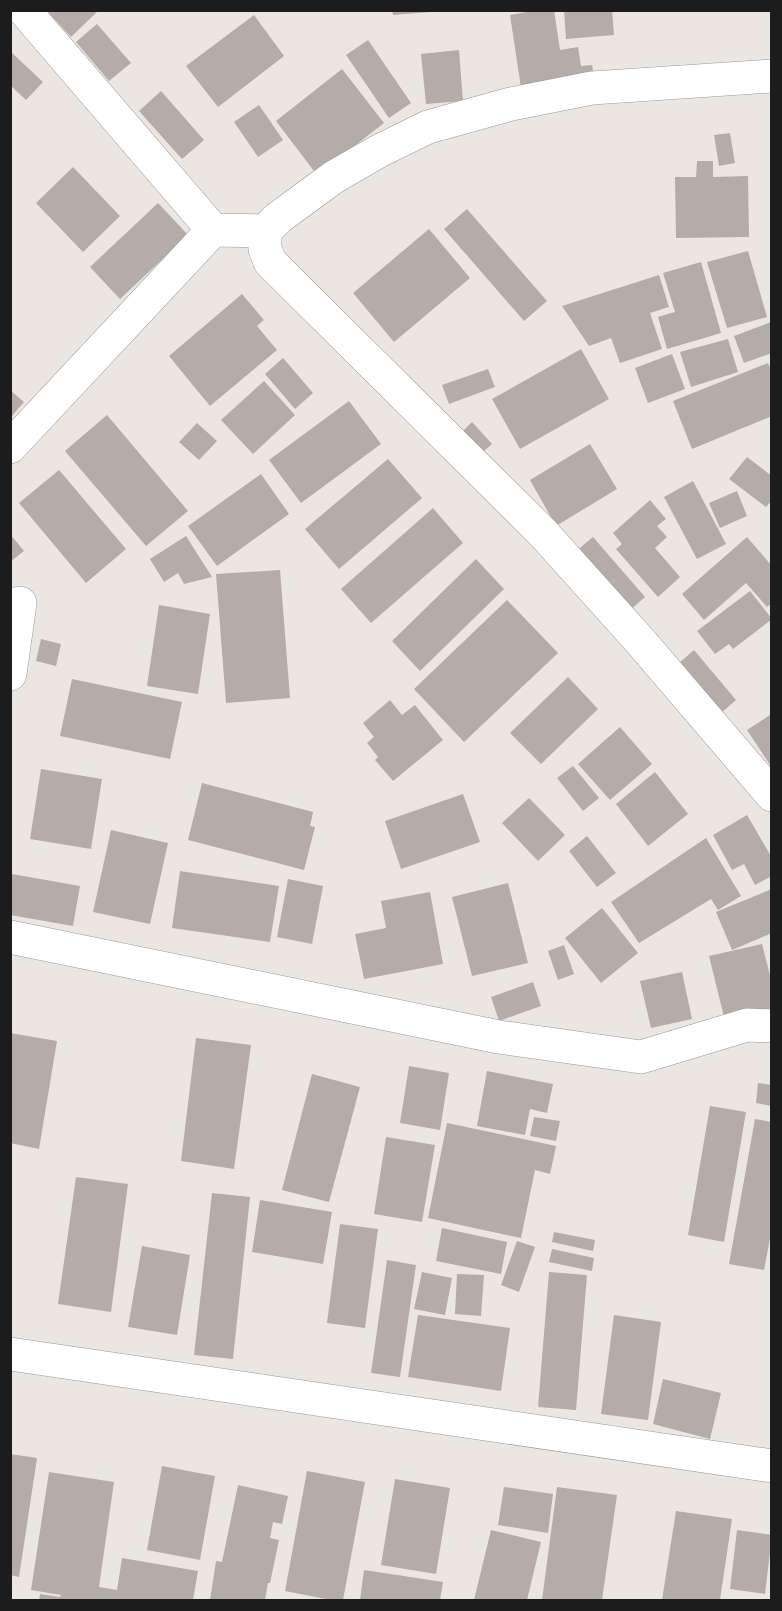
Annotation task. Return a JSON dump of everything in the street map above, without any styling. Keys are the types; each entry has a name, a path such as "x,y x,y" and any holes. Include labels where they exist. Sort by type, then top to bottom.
{"street":[{"path":"24,10 213,230"},
{"path":"771,76 592,88 511,104 428,127 379,151 334,177 278,218 265,231 265,249 270,262 543,533 641,642 771,795"},
{"path":"10,447 213,230 265,231"},
{"path":"10,674 20,603"},
{"path":"10,937 499,1036 641,1057 747,1025 771,1026"},
{"path":"10,1354 771,1466"}],"building":[{"path":"46,10 99,10 71,37"},
{"path":"392,10 431,10 431,12 393,15"},
{"path":"538,10 554,10 560,50 578,47 581,66 592,65 595,83 522,94 510,15"},
{"path":"564,10 612,10 614,35 566,39"},
{"path":"254,15 284,56 218,107 186,66"},
{"path":"97,24 131,63 109,81 76,42"},
{"path":"368,40 411,103 389,118 346,55"},
{"path":"459,50 463,101 426,104 421,54"},
{"path":"10,51 43,82 26,100 10,85"},
{"path":"342,69 384,123 317,175 276,121"},
{"path":"161,91 204,140 182,159 139,111"},
{"path":"259,105 283,140 258,157 234,122"},
{"path":"730,133 735,163 719,166 714,135"},
{"path":"697,161 713,161 713,177 748,176 749,237 676,238 675,177 696,177"},
{"path":"73,167 120,216 83,252 36,203"},
{"path":"158,203 188,235 120,299 90,267"},
{"path":"467,209 547,301 524,321 444,229"},
{"path":"429,229 470,278 394,342 353,293"},
{"path":"748,251 767,317 727,328 707,262"},
{"path":"701,262 721,333 667,349 658,317 675,312 663,273"},
{"path":"659,275 669,307 650,313 662,349 620,363 611,338 589,346 562,306"},
{"path":"242,294 264,320 257,326 277,350 210,406 169,356"},
{"path":"771,322 772,353 744,363 734,336"},
{"path":"728,339 738,372 691,387 680,352"},
{"path":"581,349 609,399 520,449 492,399"},
{"path":"672,354 685,389 648,403 635,368"},
{"path":"283,358 313,393 295,409 265,374"},
{"path":"768,363 772,372 772,416 692,449 673,401"},
{"path":"488,369 495,387 449,404 442,385"},
{"path":"264,381 295,415 253,454 221,420"},
{"path":"10,390 24,402 12,416 10,414"},
{"path":"349,401 381,444 301,503 269,460"},
{"path":"107,415 188,511 146,546 65,451"},
{"path":"472,422 492,444 476,458 457,437"},
{"path":"197,423 217,441 199,460 179,442"},
{"path":"590,444 617,489 556,526 530,480"},
{"path":"747,457 772,476 772,500 766,507 729,479"},
{"path":"388,459 422,498 339,569 305,529"},
{"path":"59,470 126,549 86,583 19,503"},
{"path":"261,474 289,514 217,566 188,526"},
{"path":"693,481 726,544 697,559 664,497"},
{"path":"737,491 747,516 720,528 709,503"},
{"path":"650,500 666,519 657,526 667,537 655,548 680,577 658,597 616,549 622,544 613,533"},
{"path":"433,508 463,543 371,623 341,589"},
{"path":"10,534 24,551 10,562"},
{"path":"186,536 212,577 184,584 178,573 164,582 150,559"},
{"path":"593,537 645,597 621,618 569,557"},
{"path":"747,537 772,566 772,603 767,607 746,583 704,620 682,594"},
{"path":"476,559 504,589 420,671 392,641"},
{"path":"280,570 290,698 226,703 216,574"},
{"path":"750,591 772,619 733,649 729,644 715,654 697,631"},
{"path":"507,600 558,653 464,742 414,689"},
{"path":"159,605 210,614 198,694 147,686"},
{"path":"41,639 61,644 56,666 36,661"},
{"path":"694,650 736,700 713,720 671,670"},
{"path":"568,677 598,709 541,764 510,733"},
{"path":"72,679 182,702 170,759 60,736"},
{"path":"390,700 402,715 415,705 443,740 393,781 375,760 378,757 367,743 374,737 363,723"},
{"path":"770,715 772,717 772,768 747,730"},
{"path":"620,727 652,764 610,800 578,764"},
{"path":"573,766 599,798 583,811 557,778"},
{"path":"41,769 102,779 91,849 30,839"},
{"path":"655,772 688,814 648,846 616,804"},
{"path":"202,783 313,812 310,826 315,827 304,870 188,840"},
{"path":"463,794 480,842 401,869 385,821"},
{"path":"529,798 565,835 538,861 502,823"},
{"path":"747,815 772,858 772,876 755,885 744,864 732,870 713,835"},
{"path":"111,830 168,843 150,924 93,912"},
{"path":"587,836 616,873 597,887 569,851"},
{"path":"706,838 741,896 718,910 711,899 639,943 611,902"},
{"path":"180,871 279,886 270,942 172,928"},
{"path":"12,874 80,886 73,926 10,915"},
{"path":"288,879 323,886 312,944 277,937"},
{"path":"508,883 528,963 472,976 452,897"},
{"path":"772,889 772,933 732,950 716,912"},
{"path":"430,892 443,964 364,979 355,934 386,928 381,901"},
{"path":"602,908 638,953 601,983 565,938"},
{"path":"762,944 772,983 772,1010 725,1021 709,956"},
{"path":"564,945 574,974 558,980 548,951"},
{"path":"682,972 692,1019 651,1028 640,981"},
{"path":"533,982 541,1006 499,1021 491,997"},
{"path":"10,1033 57,1041 39,1149 10,1143"},
{"path":"196,1038 251,1045 234,1169 181,1161"},
{"path":"409,1066 449,1073 440,1130 400,1123"},
{"path":"487,1071 553,1084 547,1113 530,1109 525,1135 477,1126"},
{"path":"312,1074 360,1087 329,1202 282,1190"},
{"path":"758,1083 772,1085 772,1106 756,1103"},
{"path":"710,1106 746,1112 724,1242 688,1235"},
{"path":"534,1117 560,1121 556,1141 530,1136"},
{"path":"755,1119 772,1122 772,1228 764,1270 729,1264"},
{"path":"447,1123 556,1146 550,1174 535,1170 521,1238 428,1218"},
{"path":"386,1137 435,1145 422,1222 374,1214"},
{"path":"76,1177 128,1184 111,1312 58,1304"},
{"path":"212,1193 250,1197 233,1359 194,1355"},
{"path":"260,1200 332,1212 323,1264 252,1252"},
{"path":"340,1224 378,1229 365,1328 327,1323"},
{"path":"442,1228 507,1242 501,1274 436,1261"},
{"path":"554,1232 595,1240 593,1251 552,1242"},
{"path":"517,1241 535,1247 519,1292 501,1285"},
{"path":"142,1246 190,1255 177,1335 128,1327"},
{"path":"552,1249 594,1258 592,1271 549,1262"},
{"path":"387,1260 416,1265 400,1377 371,1373"},
{"path":"422,1272 452,1278 445,1315 414,1309"},
{"path":"549,1272 587,1275 576,1410 538,1407"},
{"path":"457,1274 484,1275 481,1316 455,1314"},
{"path":"418,1315 510,1328 501,1391 408,1377"},
{"path":"614,1315 661,1322 648,1420 601,1414"},
{"path":"663,1379 721,1393 710,1439 653,1424"},
{"path":"10,1454 37,1458 19,1577 10,1575"},
{"path":"162,1466 215,1476 200,1560 147,1550"},
{"path":"307,1471 365,1482 343,1600 331,1600 285,1591"},
{"path":"49,1472 114,1482 99,1587 117,1590 122,1558 198,1571 193,1600 39,1600 40,1594 60,1597 61,1595 31,1590"},
{"path":"395,1479 450,1488 436,1574 381,1565"},
{"path":"238,1485 288,1496 282,1524 273,1522 270,1538 279,1540 270,1583 268,1583 265,1600 210,1600 216,1561 222,1562"},
{"path":"504,1487 553,1494 548,1533 498,1525"},
{"path":"557,1487 617,1495 602,1600 542,1600"},
{"path":"676,1511 732,1519 720,1600 662,1600"},
{"path":"491,1530 541,1542 527,1600 474,1600"},
{"path":"737,1530 772,1535 765,1594 730,1589"},
{"path":"364,1570 443,1582 440,1600 360,1600"}]}
